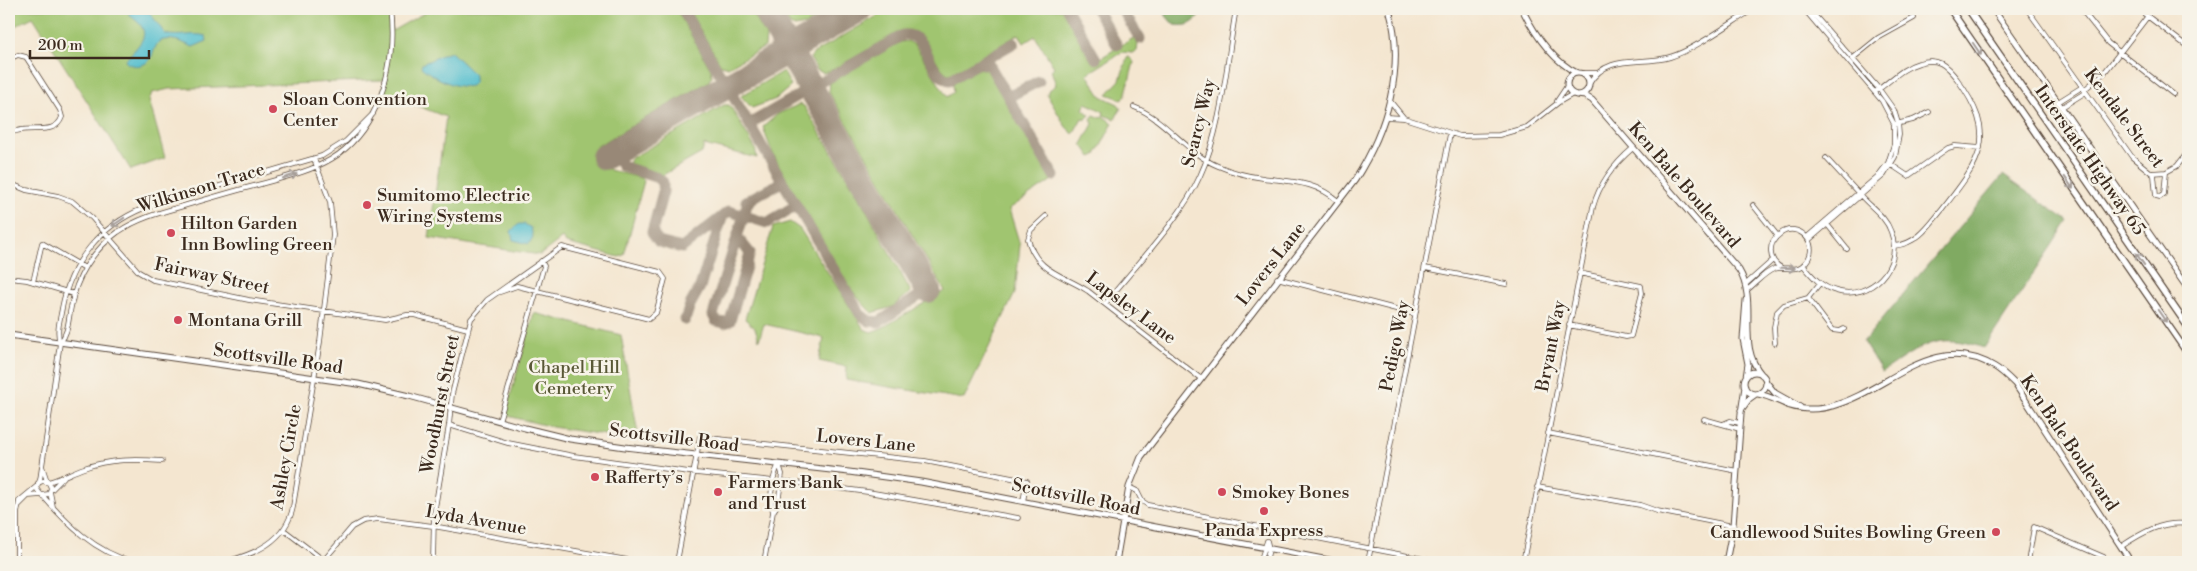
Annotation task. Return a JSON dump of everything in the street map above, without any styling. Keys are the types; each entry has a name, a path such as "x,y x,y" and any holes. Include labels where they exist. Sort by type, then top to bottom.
{"highway":[{"path":"1950,9 2188,354"},
{"name":"Interstate Highway 65","path":"1968,9 2188,328"}],"main road":[{"name":"Lovers Lane","path":"1116,562 1133,472 1148,445 1338,201 1370,157 1386,117 1395,65 1392,20 1389,9"},
{"name":"Ken Bale Boulevard","path":"1522,9 1533,29 1565,67 1587,77 1592,100 1735,265 1746,284 1750,353 1756,367 1772,391 1800,407"},
{"path":"1993,9 2188,289"},
{"path":"1565,67 1567,84 1575,95 1585,96 1592,100"},
{"path":"1567,84 1571,76 1579,73"},
{"path":"1575,95 1584,94 1589,86"},
{"name":"Ken Bale Boulevard","path":"1746,377 1748,364 1743,330 1747,291"},
{"name":"Scottsville Road","path":"9,335 381,389 499,421 585,441 899,479 1339,562"},
{"name":"Ken Bale Boulevard","path":"1757,394 1771,397 1791,406 1820,408 1832,406 1871,390 1923,361 1956,354 1980,359 1996,367 2015,384 2131,562"},
{"path":"1726,562 1733,526 1741,410 1746,377 1754,372 1764,377 1766,386 1749,399 1741,410"},
{"path":"1745,387 1751,393 1757,394"}],"street":[{"name":"Wilkinson Trace","path":"60,343 66,336 74,294 85,268 110,238 128,225 148,216 316,167 333,158 353,142 366,127 381,95 389,63 392,32 390,9"},
{"name":"Searcy Way","path":"1105,304 1187,200 1200,177 1207,160 1216,119 1236,9"},
{"path":"1579,73 1597,73 1617,63 1629,60 1659,60 1677,54 1754,9"},
{"path":"1804,9 1875,92 1890,112 1896,124"},
{"path":"1808,238 1860,194 1890,164 1896,124 1894,110 1880,89 1810,9"},
{"name":"Kendale Street","path":"2027,9 2132,157 2152,173 2155,194 2160,196 2165,191 2166,172 2177,166 2188,152"},
{"path":"2081,9 2100,34 2120,53 2173,94"},
{"path":"2138,9 2188,47"},
{"path":"2060,105 2101,77 2148,16"},
{"path":"1848,61 1878,38 1914,18"},
{"path":"9,58 18,55 26,57 60,110 62,117 57,124 48,129 21,128 9,134"},
{"path":"1875,92 1901,71 1914,64 1929,61 1941,62 1958,80 1974,107 1980,130 1978,159 1970,173 1922,234 1907,243 1894,246"},
{"path":"1589,86 1597,73"},
{"path":"1552,107 1567,84"},
{"path":"1386,117 1404,118 1450,134 1476,137 1510,133 1531,124 1552,107 1575,95"},
{"path":"1390,101 1404,118"},
{"path":"1134,107 1153,117 1176,138 1218,166 1243,174 1312,185 1327,192 1338,201"},
{"path":"1896,124 1913,120 1929,112"},
{"name":"Wilkinson Trace","path":"60,343 57,334 65,292 77,264 90,246 104,232 125,217 144,208 314,159 346,141 373,114"},
{"name":"Pedigo Way","path":"1368,562 1450,134"},
{"path":"1890,164 1908,176 1948,148 1955,146 1980,148"},
{"name":"Bryant Way","path":"1523,562 1592,207 1598,192 1610,172 1633,148"},
{"path":"1803,266 1820,283 1832,290 1846,293 1870,287 1887,270 1893,258 1892,232 1888,224 1826,158"},
{"name":"Ashley Circle","path":"225,562 270,544 284,530 293,508 332,250 333,219 328,196 314,159"},
{"path":"2152,173 2166,172"},
{"name":"Fairway Street","path":"9,183 26,190 68,199 80,207 139,272 153,280 248,300 385,320 408,314 468,329"},
{"path":"1753,205 1777,235"},
{"name":"Lapsley Lane","path":"1046,216 1028,236 1029,243 1036,256 1050,271 1079,284 1200,378"},
{"path":"1826,222 1848,249"},
{"path":"1747,291 1771,270 1782,268 1791,270 1803,266 1811,252 1808,238 1793,230 1786,230 1777,235 1771,246 1773,260 1782,268"},
{"path":"33,282 42,243 85,268"},
{"name":"Woodhurst Street","path":"433,562 433,526 449,425 450,407 468,329 476,311 541,260 564,247 660,272 665,279 656,313 644,319 536,290"},
{"path":"499,421 544,266 541,260"},
{"path":"1746,284 1773,260"},
{"path":"1424,268 1506,284"},
{"path":"1569,325 1629,337 1634,332 1642,292 1641,286 1579,273"},
{"path":"9,278 33,282 74,294"},
{"path":"1277,278 1415,314"},
{"path":"1775,343 1774,327 1777,312 1784,305 1808,298 1820,283"},
{"path":"497,293 517,286 536,290"},
{"path":"1808,298 1832,330 1840,331 1844,329"},
{"path":"60,343 37,490 98,548 133,562"},
{"path":"1704,419 1729,427 1740,426"},
{"path":"449,425 508,443 538,449 692,473 774,481"},
{"path":"1548,433 1736,471"},
{"name":"Lovers Lane","path":"696,455 700,437 925,461 1027,481 1023,501"},
{"path":"677,562 696,455"},
{"path":"17,562 19,505 22,497 38,485 108,462 162,461"},
{"path":"41,464 53,507"},
{"path":"773,512 770,502 780,464"},
{"path":"764,562 773,512 778,504 782,474 780,464"},
{"path":"19,505 28,496 41,495 50,491 64,477"},
{"path":"781,481 875,493 1018,518"},
{"path":"1129,487 1137,491 1142,501 1148,505 1439,562"},
{"path":"1537,487 1640,505 1657,511 1733,526"},
{"name":"Lyda Avenue","path":"325,561 345,533 363,521 384,519 640,562"},
{"path":"9,524 17,524"},
{"path":"2122,546 2146,530 2163,524 2188,524"},
{"path":"2028,562 2034,527 2104,557"},
{"path":"284,530 325,561"},
{"path":"1260,562 1266,548"},
{"path":"1266,548 1266,562"}],"green space":[{"path":"9,9 390,9 392,31 431,9 676,9 711,70 712,76 708,82 597,146 610,170 641,178 644,181 624,255 619,257 566,243 562,238 540,255 429,238 446,117 382,92 385,80 169,89 152,93 149,100 165,158 131,170 33,17 9,29"},
{"path":"688,9 750,9 766,36 765,47 728,67 721,65"},
{"path":"781,9 832,9 805,25 795,27 790,25"},
{"path":"889,9 1064,9 1094,62 1135,37 1138,43 1137,51 1132,53 1122,52 1087,74 1101,96 1118,104 1121,108 1115,119 1103,115 1104,112 1086,103 1083,109 1090,115 1086,119 1082,118 1073,134 1066,127 1047,95 1048,91 1056,85 1051,70 1054,67 1035,36 1024,43 1019,34 954,73 948,74 937,61 924,39 910,31 900,32 830,71 823,73 817,70 810,58 814,53"},
{"path":"1165,9 1201,9 1202,12 1190,24 1179,26 1174,25 1166,16"},
{"path":"908,41 915,45 947,97 954,92 953,84 964,74 973,69 987,69 1052,180 1009,209 1020,245 1015,293 964,399 846,380 847,367 819,361 824,338 764,324 759,340 755,328 745,319 773,227 790,222 800,229 864,329 871,332 882,328 945,291 829,92 830,82 834,79 900,42"},
{"path":"1129,57 1134,62 1125,97 1121,99 1107,94 1120,80"},
{"path":"783,71 791,86 776,99 752,108 741,96"},
{"path":"800,104 804,106 863,204 911,292 892,307 872,313 851,289 822,244 774,156 763,127 778,114"},
{"path":"724,105 729,105 732,109 755,148 757,158 704,145 702,153 661,176 629,166 630,159"},
{"path":"1094,115 1101,118 1102,116 1113,123 1096,155 1091,157 1082,144 1093,124 1091,119"},
{"path":"2003,175 2068,221 1984,348 1967,343 1941,341 1919,348 1882,372 1863,342"},
{"name":"Chapel Hill Cemetery","path":"534,313 621,335 639,440 552,427 508,416 506,411"}],"water":[{"path":"130,9 150,13 165,34 201,35 206,36 207,41 193,47 175,40 161,41 157,44 149,61 138,66 131,65 125,61 140,44 144,33 137,22 129,15"},
{"path":"451,52 475,75 475,82 471,86 451,84 432,75 421,67 422,64"},
{"path":"519,224 524,224 531,228 533,237 529,244 513,240 511,231"}],"taxiway":[{"path":"682,9 860,314 869,321 879,322 928,290"},
{"path":"1067,9 1096,59"},
{"path":"1096,9 1117,45"},
{"path":"1122,9 1140,39"},
{"path":"749,124 903,35 912,36 918,40 936,70 949,80 1014,43"},
{"path":"979,63 990,66 1054,176"},
{"path":"1008,97 1039,81"},
{"path":"626,144 619,154 622,166 658,178 663,182 663,192 652,232 659,242 682,248 729,211 767,223 795,206"},
{"path":"746,201 782,182"},
{"path":"737,237 750,253 730,321 724,323 716,321 713,315 747,205 753,198"},
{"path":"685,320 690,305 700,287 722,218"}],"runway":[{"path":"765,9 928,290"},
{"path":"604,157 860,9"}],"place":[{"name":"Sloan Convention Center","path":"273,109"},
{"name":"Sumitomo Electric Wiring Systems","path":"367,205"},
{"name":"Hilton Garden Inn Bowling Green","path":"171,233"},
{"name":"Montana Grill","path":"178,320"},
{"name":"Rafferty’s","path":"595,477"},
{"name":"Farmers Bank and Trust","path":"718,492"},
{"name":"Smokey Bones","path":"1222,492"},
{"name":"Panda Express","path":"1264,511"},
{"name":"Candlewood Suites Bowling Green","path":"1996,532"}]}
